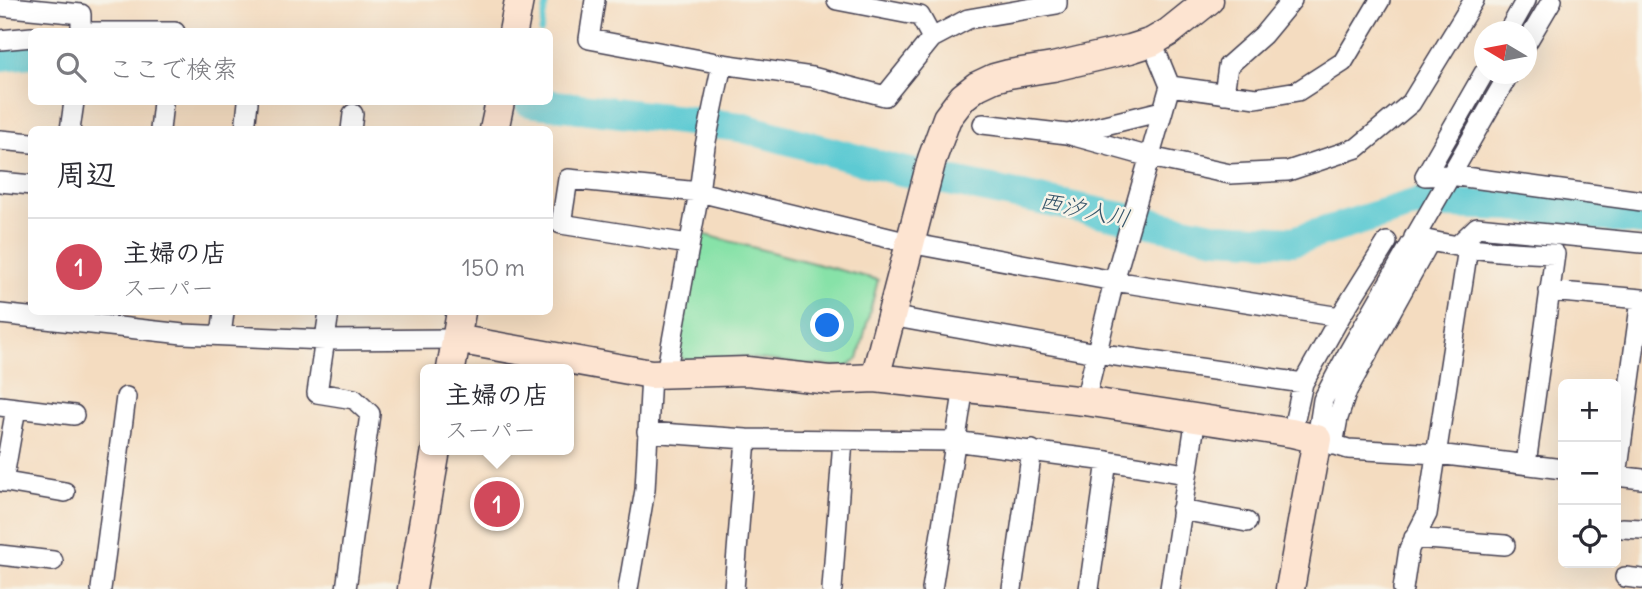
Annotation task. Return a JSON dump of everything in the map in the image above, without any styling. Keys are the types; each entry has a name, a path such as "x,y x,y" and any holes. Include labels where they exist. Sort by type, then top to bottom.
{"street":[{"path":"514,28 519,0"},
{"path":"595,0 589,39 722,64 812,77 885,96 932,38 970,9 1057,4 1057,0"},
{"path":"837,0 919,16 932,38"},
{"path":"875,378 932,159 947,118 963,97 994,78 1053,67 1152,42 1209,0"},
{"path":"1224,94 1228,66 1263,35 1292,0"},
{"path":"1170,86 1256,98 1298,91 1343,62 1380,0"},
{"path":"983,124 1066,134 1150,157 1230,174 1288,171 1357,148 1411,103 1474,0"},
{"path":"1514,21 1526,0"},
{"path":"1537,26 1552,0"},
{"path":"0,6 80,14 83,28"},
{"path":"0,40 28,37"},
{"path":"1084,401 1114,281 1170,86 1152,42"},
{"path":"628,589 645,490 647,432 699,192 705,146 722,64"},
{"path":"1478,84 1425,176 1450,176 1642,201"},
{"path":"1290,589 1314,439 1323,400 1422,239 1450,176 1503,84"},
{"path":"71,126 74,105"},
{"path":"160,126 163,105"},
{"path":"245,126 248,105"},
{"path":"1066,134 1162,111"},
{"path":"0,140 28,143"},
{"path":"688,244 561,224 569,179 699,192 909,243 1114,281 1340,317"},
{"path":"0,182 28,185"},
{"path":"1403,589 1409,549 1427,514 1463,247 1477,227 1642,243"},
{"path":"1422,239 1503,253 1555,254 1526,464"},
{"path":"1314,439 1303,383 1387,242"},
{"path":"1549,291 1642,299 1621,442"},
{"path":"0,314 137,320 183,334 325,340 456,339 658,374 747,371 829,380 875,378 1084,401 1196,417 1314,439 1348,449 1437,454 1558,468"},
{"path":"221,335 224,315"},
{"path":"329,315 317,394 354,399 370,414 346,589"},
{"path":"452,364 460,315"},
{"path":"890,316 1096,353 1303,383"},
{"path":"932,589 964,387"},
{"path":"101,589 126,397"},
{"path":"65,492 2,482 8,407 74,415"},
{"path":"1170,589 1196,417"},
{"path":"647,432 746,439 954,440 1186,474"},
{"path":"734,589 746,439"},
{"path":"832,589 844,440"},
{"path":"1012,589 1032,450"},
{"path":"412,589 435,455"},
{"path":"1089,589 1107,461"},
{"path":"1621,477 1642,479"},
{"path":"1181,510 1247,522"},
{"path":"1622,528 1642,530"},
{"path":"1414,538 1504,545"},
{"path":"0,555 53,561"}],"green space":[{"path":"698,233 878,280 858,359 847,367 741,357 685,361 677,352"}],"waterway":[{"path":"542,28 547,0"},
{"name":"西汐入川","path":"0,56 28,53"},
{"name":"西汐入川","path":"553,105 740,127 897,170 1217,237 1293,241 1417,203 1511,206 1642,221"},
{"path":"1417,203 1431,182"}],"place":[{"name":"主婦の店","path":"497,504"}]}
